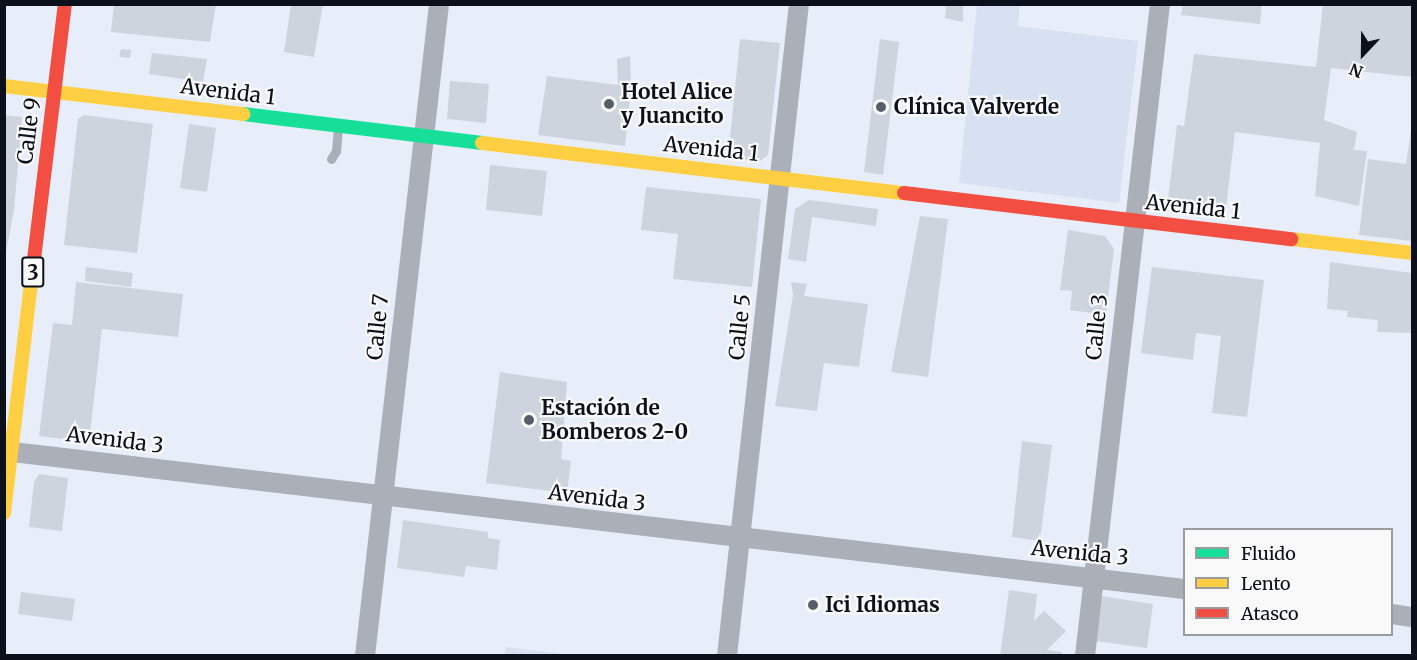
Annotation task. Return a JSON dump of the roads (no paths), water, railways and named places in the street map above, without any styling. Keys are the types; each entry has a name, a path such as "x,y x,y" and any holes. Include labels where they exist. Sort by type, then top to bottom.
{"street":[{"name":"Calle 9","path":"4,513 8,452 65,4"},
{"name":"Calle 7","path":"365,656 439,4"},
{"name":"Calle 5","path":"727,656 799,4"},
{"name":"Calle 3","path":"1085,656 1160,4"},
{"name":"Avenida 1","path":"4,86 424,138 1413,253"},
{"name":"Avenida 3","path":"8,452 1183,590"},
{"path":"1393,614 1413,617"}],"lane":[{"path":"331,159 336,151 339,127"}],"place":[{"name":"Hotel Alice y Juancito","path":"609,104"},
{"name":"Clínica Valverde","path":"881,107"},
{"name":"Estación de Bomberos 2-0","path":"529,420"},
{"name":"Ici Idiomas","path":"813,605"}]}
